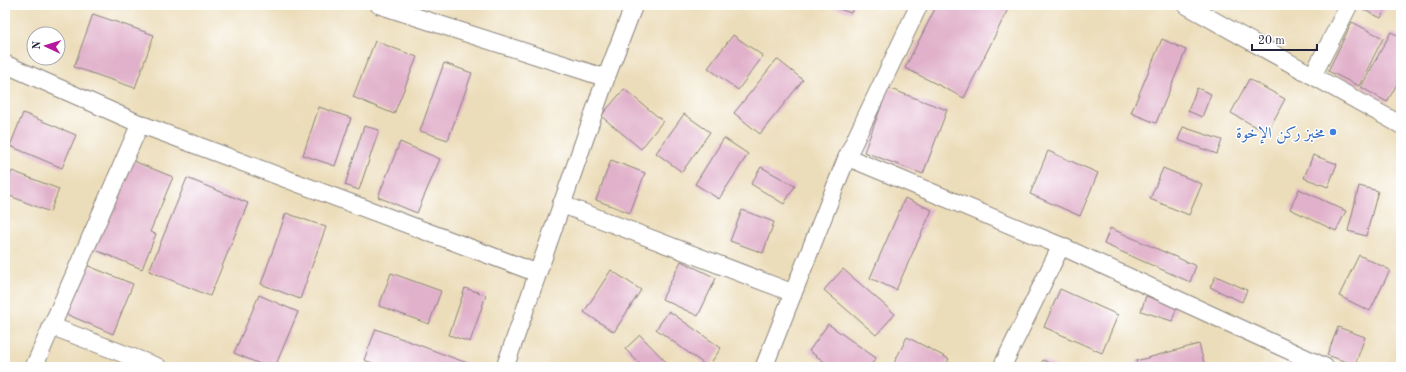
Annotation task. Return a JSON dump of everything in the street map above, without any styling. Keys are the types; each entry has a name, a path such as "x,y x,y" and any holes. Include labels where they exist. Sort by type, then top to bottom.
{"street":[{"path":"379,5 606,78"},
{"path":"505,367 536,273 606,78 634,5"},
{"path":"764,367 847,157 919,5"},
{"path":"1186,5 1313,74 1401,125"},
{"path":"1313,74 1349,5"},
{"path":"5,64 140,124 536,273"},
{"path":"34,367 140,124"},
{"path":"847,157 1061,246 1325,367"},
{"path":"561,204 793,293"},
{"path":"1002,367 1061,246"},
{"path":"51,326 158,367"}],"building":[{"path":"827,5 854,5 851,13"},
{"path":"937,5 1010,5 964,98 905,68"},
{"path":"1364,5 1387,5 1381,18 1362,9"},
{"path":"93,14 154,35 135,88 74,67"},
{"path":"1352,22 1383,38 1359,86 1328,71"},
{"path":"1391,32 1401,37 1401,77 1387,102 1361,87"},
{"path":"733,35 763,56 738,90 708,68"},
{"path":"1162,39 1186,50 1156,123 1131,113"},
{"path":"375,41 417,57 394,114 353,97"},
{"path":"777,59 803,80 760,134 734,113"},
{"path":"444,63 472,73 448,140 420,131"},
{"path":"1249,79 1285,99 1267,133 1231,113"},
{"path":"888,88 947,110 923,174 864,152"},
{"path":"1197,88 1211,94 1202,117 1188,111"},
{"path":"624,89 663,121 641,149 601,116"},
{"path":"319,107 351,118 335,166 303,155"},
{"path":"23,113 76,135 62,168 10,146"},
{"path":"684,114 710,132 682,172 656,153"},
{"path":"364,126 379,130 359,190 345,185"},
{"path":"1183,127 1222,140 1217,154 1178,140"},
{"path":"724,138 748,154 719,199 695,184"},
{"path":"400,142 440,159 417,213 378,197"},
{"path":"1048,151 1098,173 1080,216 1030,194"},
{"path":"1313,155 1337,164 1328,187 1304,178"},
{"path":"126,158 173,177 150,232 156,234 142,269 88,247"},
{"path":"611,160 645,173 630,213 596,200"},
{"path":"761,167 795,186 784,204 751,184"},
{"path":"1163,168 1202,184 1189,215 1150,199"},
{"path":"12,171 59,189 50,212 5,194 5,188"},
{"path":"187,178 248,203 210,296 149,271"},
{"path":"1359,186 1378,191 1366,236 1348,231"},
{"path":"1299,189 1346,211 1336,231 1290,209"},
{"path":"905,198 932,210 896,290 870,278"},
{"path":"742,210 774,222 763,253 730,241"},
{"path":"286,213 326,227 300,299 261,284"},
{"path":"1401,226 1401,242 1397,241"},
{"path":"1110,228 1196,266 1190,282 1104,244"},
{"path":"1359,255 1390,270 1370,311 1339,296"},
{"path":"681,261 716,278 698,316 662,299"},
{"path":"86,265 133,284 113,334 66,314"},
{"path":"843,269 895,314 876,335 824,290"},
{"path":"611,270 641,290 614,332 584,312"},
{"path":"391,273 441,291 429,324 379,306"},
{"path":"1216,276 1247,290 1242,302 1210,287"},
{"path":"465,288 486,295 470,342 449,335"},
{"path":"1060,289 1118,315 1102,353 1044,327"},
{"path":"259,295 298,312 275,367 267,367 234,353"},
{"path":"1146,296 1177,307 1172,321 1141,311"},
{"path":"669,311 721,348 708,367 656,329"},
{"path":"828,324 876,358 869,367 832,367 809,351"},
{"path":"1338,327 1365,337 1355,365 1327,355"},
{"path":"376,329 467,363 465,367 384,367 364,360"},
{"path":"640,335 671,367 643,367 625,349"},
{"path":"907,337 949,359 945,367 892,367"},
{"path":"1199,344 1205,367 1138,367 1136,361"},
{"path":"1043,360 1057,367 1039,367"}],"place":[{"name":"مخبز ركن الإخوة","path":"1333,132"}]}
